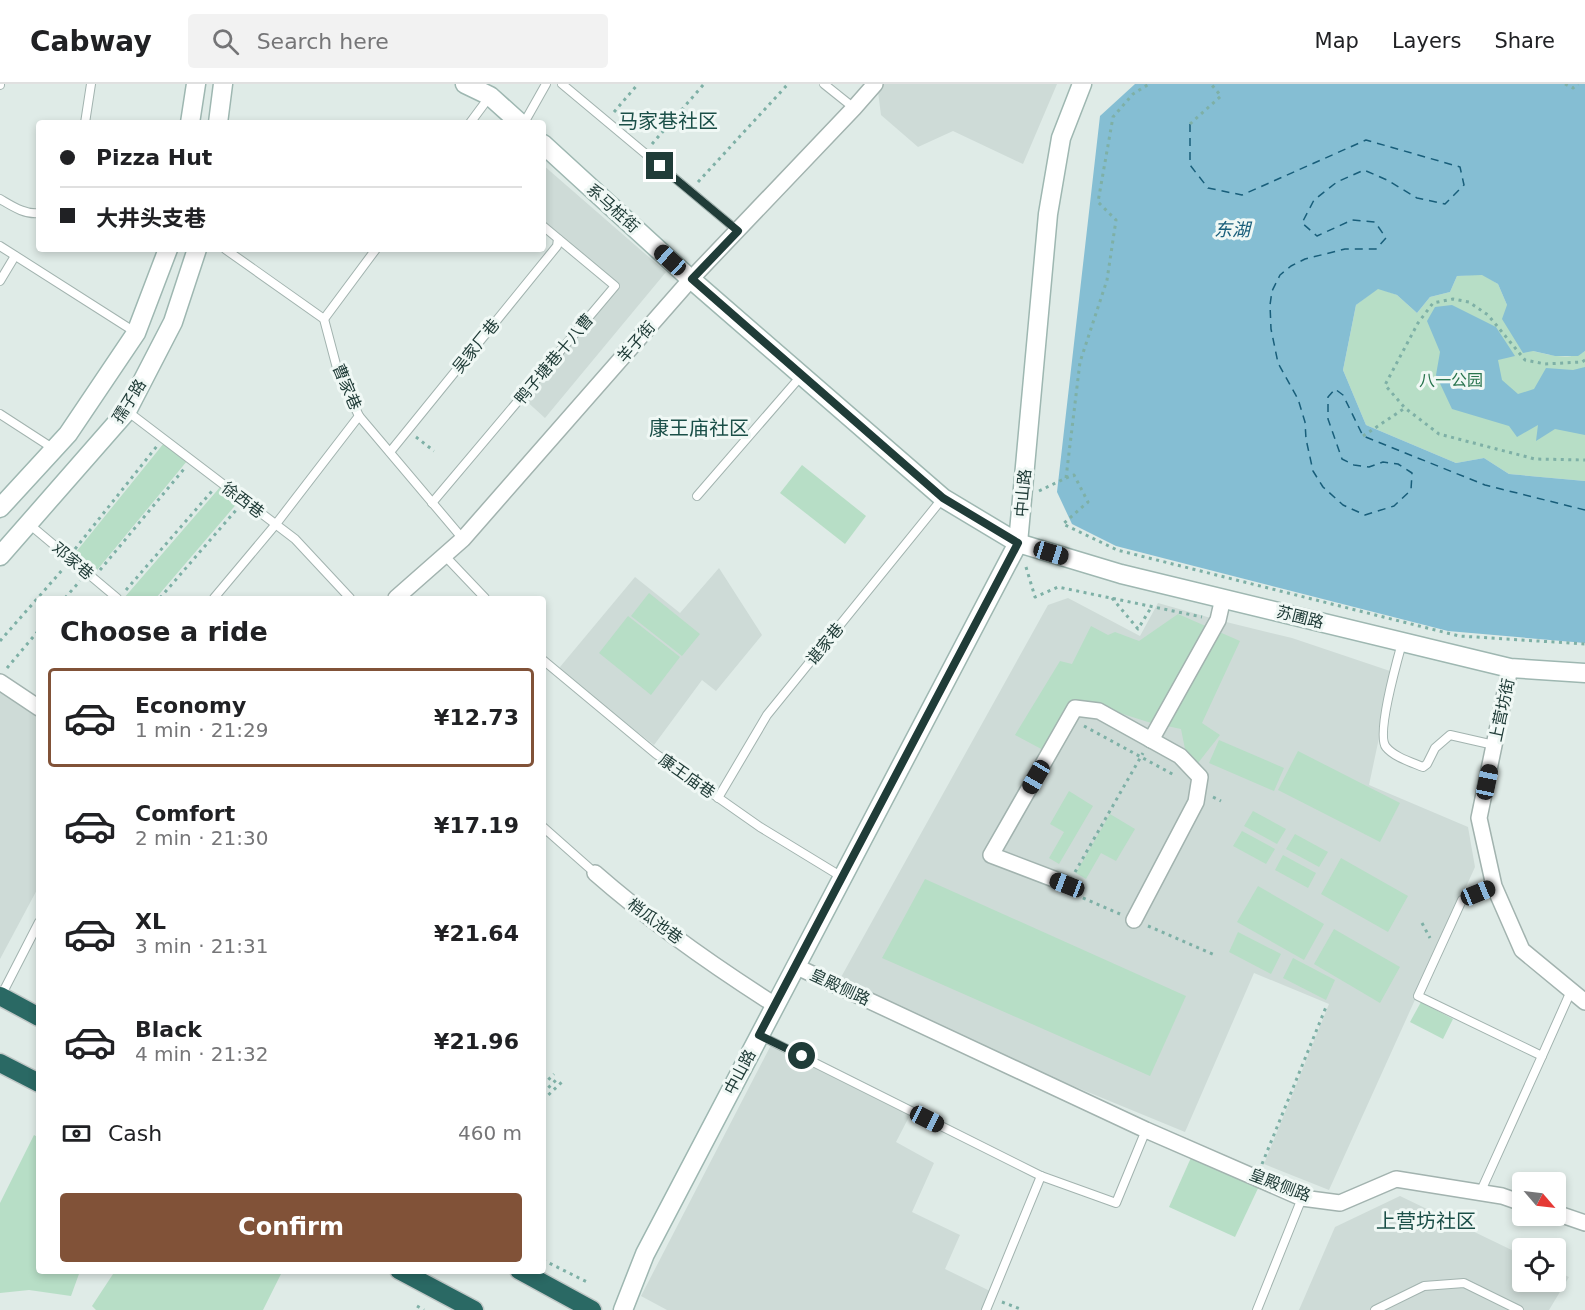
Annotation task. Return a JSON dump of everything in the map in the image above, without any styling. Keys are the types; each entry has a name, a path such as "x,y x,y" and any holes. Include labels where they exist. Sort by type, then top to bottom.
{"highway":[{"path":"0,996 36,1015"},
{"path":"0,1063 36,1081"},
{"path":"406,1274 474,1310"},
{"path":"526,1274 592,1310"}],"main road":[{"path":"190,120 196,84"},
{"path":"218,120 223,84"},
{"name":"中山路","path":"622,1310 645,1254 1018,543 1048,214 1061,138 1082,84"},
{"path":"479,88 518,120"},
{"name":"系马桩街","path":"546,147 692,279 943,498 1018,543"},
{"name":"孺子路","path":"0,508 68,434 136,333 167,252"},
{"name":"孺子路","path":"0,556 127,411 173,322 196,252"},
{"name":"苏圃路","path":"1018,543 1121,574 1510,668 1585,673"}],"street":[{"name":"羊子街","path":"398,596 463,539 692,279 875,84"},
{"path":"1149,744 1218,620 1223,598"},
{"name":"上营坊街","path":"1510,668 1479,818 1494,886 1522,950 1585,1002"},
{"path":"3,675 36,705"},
{"path":"1067,885 992,855 1075,708 1099,711 1149,744 1180,756 1200,777 1196,802 1134,920"},
{"name":"梢瓜池巷","path":"595,873 623,897 724,973 775,1005"},
{"name":"皇殿侧路","path":"795,966 1146,1130 1302,1198 1340,1203 1395,1179 1512,1200"},
{"path":"1566,1217 1585,1223"}],"lane":[{"path":"85,120 91,84"},
{"path":"524,120 546,84"},
{"path":"562,84 738,231"},
{"path":"824,84 854,108"},
{"path":"471,120 479,88"},
{"path":"0,199 18,209 36,213"},
{"name":"鸭子塘巷十八曹","path":"432,502 615,286 546,229"},
{"name":"吴家厂巷","path":"390,452 557,246 558,239"},
{"path":"0,246 136,333"},
{"path":"229,252 324,319 373,252"},
{"path":"0,281 15,256"},
{"name":"曹家巷","path":"324,319 338,372 359,416 463,539"},
{"path":"697,496 802,375"},
{"name":"徐西巷","path":"127,411 295,539 348,596"},
{"path":"0,414 54,449"},
{"path":"216,596 276,524 359,416"},
{"name":"谌家巷","path":"718,798 767,715 943,498"},
{"name":"邓家巷","path":"28,524 115,596"},
{"path":"445,556 483,596"},
{"path":"1402,642 1384,720 1384,746 1422,767 1427,764 1435,748 1450,735 1494,745"},
{"name":"康王庙巷","path":"546,662 656,754 760,827 843,877"},
{"name":"梢瓜池巷","path":"546,830 595,873"},
{"path":"1494,886 1462,900 1418,996 1542,1056"},
{"path":"0,996 36,928"},
{"path":"1480,1193 1571,991"},
{"path":"759,1035 1041,1176 1116,1203 1146,1130"},
{"path":"986,1310 1041,1176"},
{"path":"1257,1310 1302,1198"},
{"path":"1375,1310 1424,1286 1464,1283 1518,1310"}],"path":[{"path":"606,121 638,84"},
{"path":"645,153 704,84"},
{"path":"690,191 788,84"},
{"path":"1066,478 1080,362 1107,280 1116,220 1098,202 1113,117 1133,94 1149,84"},
{"path":"1190,124 1221,96 1211,84"},
{"path":"1565,84 1573,88 1578,84"},
{"path":"1585,360 1545,364 1525,360 1488,315 1469,302 1453,298 1433,303 1418,323 1385,385 1405,408 1439,434 1535,459 1585,460"},
{"path":"1363,436 1405,408"},
{"path":"408,430 434,451"},
{"path":"38,596 70,559 163,438"},
{"path":"67,596 90,576 192,460"},
{"path":"1023,498 1074,475 1088,502 1063,524 1117,550 1459,636 1585,645"},
{"path":"120,596 220,482"},
{"path":"162,596 245,501"},
{"path":"1018,543 1035,597 1058,587 1218,620"},
{"path":"1112,598 1138,629 1152,606"},
{"path":"0,641 36,599"},
{"path":"3,675 36,634"},
{"path":"1070,718 1165,770"},
{"path":"1067,885 1149,744"},
{"path":"1257,1177 1326,1007"},
{"path":"546,1082 554,1074"},
{"path":"546,1090 558,1078"},
{"path":"546,1097 562,1082"},
{"path":"546,1262 587,1282"},
{"path":"992,1298 1023,1310"},
{"path":"417,1306 424,1310"}],"shaded area":[{"path":"877,84 1057,84 1023,164 953,131 918,147 881,115"},
{"path":"546,168 666,272 545,418 523,398 618,287 546,227"},
{"path":"719,568 762,635 716,691 702,680 654,745 562,673 560,667 635,577 680,613"},
{"path":"1068,598 1140,636 1158,603 1292,638 1393,672 1369,785 1468,827 1475,867 1329,1190 1264,1164 1329,1004 1254,973 1185,1132 1044,1074 840,979 1048,605"},
{"path":"0,690 36,715 36,892 0,959"},
{"path":"771,1045 910,1115 896,1142 934,1163 912,1212 960,1235 945,1269 990,1291 985,1310 667,1310 641,1296"},
{"path":"1400,1196 1512,1250 1512,1292 1560,1292 1549,1310 1299,1310 1335,1227"}],"green space":[{"name":"八一公园","path":"1482,274 1498,284 1533,351 1573,356 1585,351 1585,481 1509,474 1484,458 1456,463 1366,425 1343,370 1356,305 1378,288 1397,295 1417,313 1430,297 1450,292 1457,276"},
{"path":"164,443 187,461 93,575 72,557"},
{"path":"802,465 866,516 845,544 780,493"},
{"path":"221,486 239,501 158,596 126,596"},
{"path":"649,593 700,634 682,656 631,616"},
{"path":"1178,614 1240,641 1202,723 1220,735 1198,763 1185,749 1181,729 1148,722 1104,708 1072,704 1045,751 1015,735 1060,661 1072,664 1091,626 1108,635 1115,632 1139,641"},
{"path":"628,616 680,657 651,695 599,653"},
{"path":"1219,740 1284,768 1274,791 1209,763"},
{"path":"1298,751 1400,803 1380,842 1278,790"},
{"path":"1069,791 1093,806 1059,864 1049,858 1064,832 1050,824"},
{"path":"1253,811 1286,829 1277,844 1244,826"},
{"path":"1110,814 1135,829 1116,861 1101,853 1086,879 1076,873"},
{"path":"1242,831 1275,849 1266,864 1233,846"},
{"path":"1295,834 1328,852 1319,867 1286,849"},
{"path":"1283,855 1316,873 1308,888 1275,870"},
{"path":"1341,858 1408,896 1388,932 1321,894"},
{"path":"925,879 1186,996 1150,1076 882,958"},
{"path":"1258,886 1324,924 1304,960 1237,922"},
{"path":"1334,929 1400,967 1380,1003 1314,964"},
{"path":"1238,932 1281,954 1271,974 1229,952"},
{"path":"1293,958 1335,980 1326,1000 1283,978"},
{"path":"1421,1002 1453,1019 1443,1039 1410,1022"},
{"path":"34,1135 36,1136 36,1274 79,1274 71,1296 29,1290 0,1293 0,1203"},
{"path":"1194,1151 1261,1182 1235,1237 1169,1207"},
{"path":"113,1274 281,1274 263,1310 96,1310 92,1306"}],"water":[{"name":"东湖","path":"1135,84 1585,84 1585,351 1578,356 1555,356 1533,351 1523,353 1502,319 1507,305 1498,284 1482,275 1457,276 1450,292 1430,297 1417,313 1397,295 1378,289 1356,305 1343,370 1366,425 1456,463 1484,458 1509,474 1585,481 1585,643 1448,631 1116,546 1072,524 1057,492 1100,116"},
{"path":"1452,305 1496,327 1515,356 1498,360 1502,380 1518,394 1534,389 1546,368 1573,370 1585,367 1585,435 1555,429 1536,441 1538,425 1517,437 1509,426 1452,409 1436,375 1440,352 1427,321 1435,307"}],"ferry route":[{"path":"1190,124 1190,165 1208,188 1242,195 1366,140 1460,167 1464,185 1445,204 1417,198 1387,180 1364,170 1337,182 1314,200 1302,223 1317,236 1352,220 1375,222 1386,238 1376,249 1345,249 1305,259 1280,275 1272,291 1271,329 1278,363 1298,399 1305,422 1313,471 1323,487 1343,505 1365,515 1394,506 1411,490 1412,473 1398,464 1383,462 1369,467 1354,465 1342,459 1328,419 1328,397 1335,389 1343,395 1363,436 1485,485 1585,510"}],"district":[{"name":"马家巷社区","path":"668,121"},
{"name":"康王庙社区","path":"699,428"},
{"name":"上营坊社区","path":"1426,1221"}],"route":[{"path":"660,166 738,231 692,279 943,498 1018,543 759,1035 802,1056"}]}
